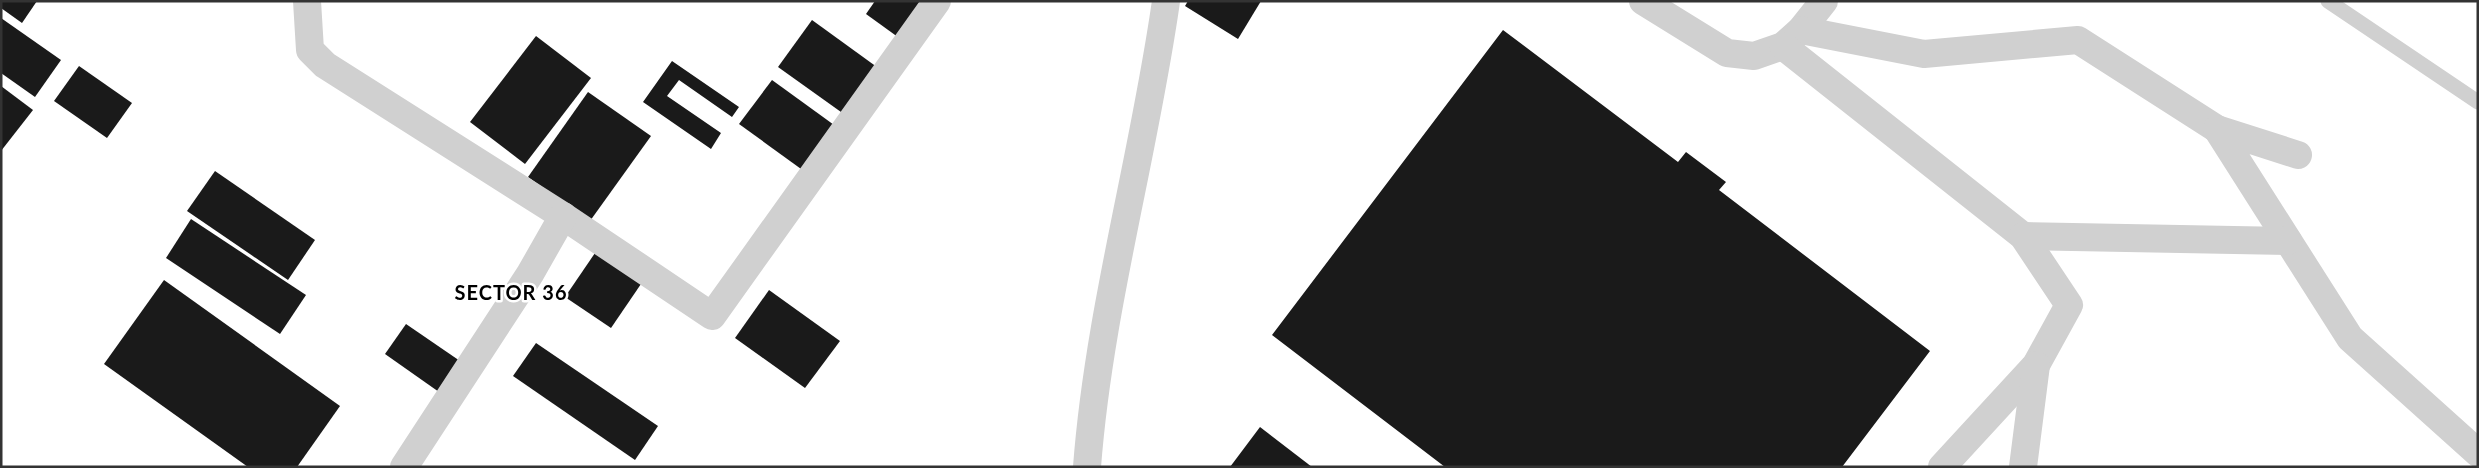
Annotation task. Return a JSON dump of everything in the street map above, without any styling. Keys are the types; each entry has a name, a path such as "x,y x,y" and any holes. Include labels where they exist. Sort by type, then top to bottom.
{"street":[{"path":"307,1 310,50 324,65 563,216 712,316 937,1"},
{"path":"1087,467 1090,432 1113,277 1166,1"},
{"path":"1643,1 1727,53 1754,56 1792,38 1824,1"},
{"path":"1792,38 1924,54 2078,40 2217,129 2298,156"},
{"path":"1792,38 2023,236 2069,305 2036,365 1942,467"},
{"path":"2217,129 2350,338 2478,453"},
{"path":"404,467 530,274 563,216"},
{"path":"2023,236 2288,241"},
{"path":"2023,467 2036,365"}],"lane":[{"path":"2328,1 2478,102"}],"building":[{"path":"1,1 37,1 22,23 1,8"},
{"path":"875,1 930,1 902,40 866,14"},
{"path":"1188,1 1261,1 1238,39 1185,6"},
{"path":"1,18 61,60 35,97 1,73"},
{"path":"812,20 881,70 848,117 778,67"},
{"path":"1503,30 1678,162 1686,152 1726,182 1719,190 1930,351 1842,467 1445,467 1272,335"},
{"path":"536,36 591,78 525,164 470,122"},
{"path":"672,61 739,107 732,117 679,80 667,96 721,133 711,149 643,102"},
{"path":"79,66 132,103 107,138 54,101"},
{"path":"772,80 841,130 808,174 739,124"},
{"path":"1,86 33,110 1,151"},
{"path":"588,92 651,136 590,221 528,177"},
{"path":"215,171 315,240 288,280 187,211"},
{"path":"191,219 306,295 280,334 166,258"},
{"path":"595,253 641,284 611,328 565,297"},
{"path":"164,280 340,406 297,467 248,467 104,364"},
{"path":"769,290 840,341 805,388 735,338"},
{"path":"406,324 460,361 439,392 385,354"},
{"path":"536,343 658,426 635,460 513,376"},
{"path":"1260,427 1312,467 1230,467"}],"district":[{"name":"SECTOR 36","path":"511,293"}]}
